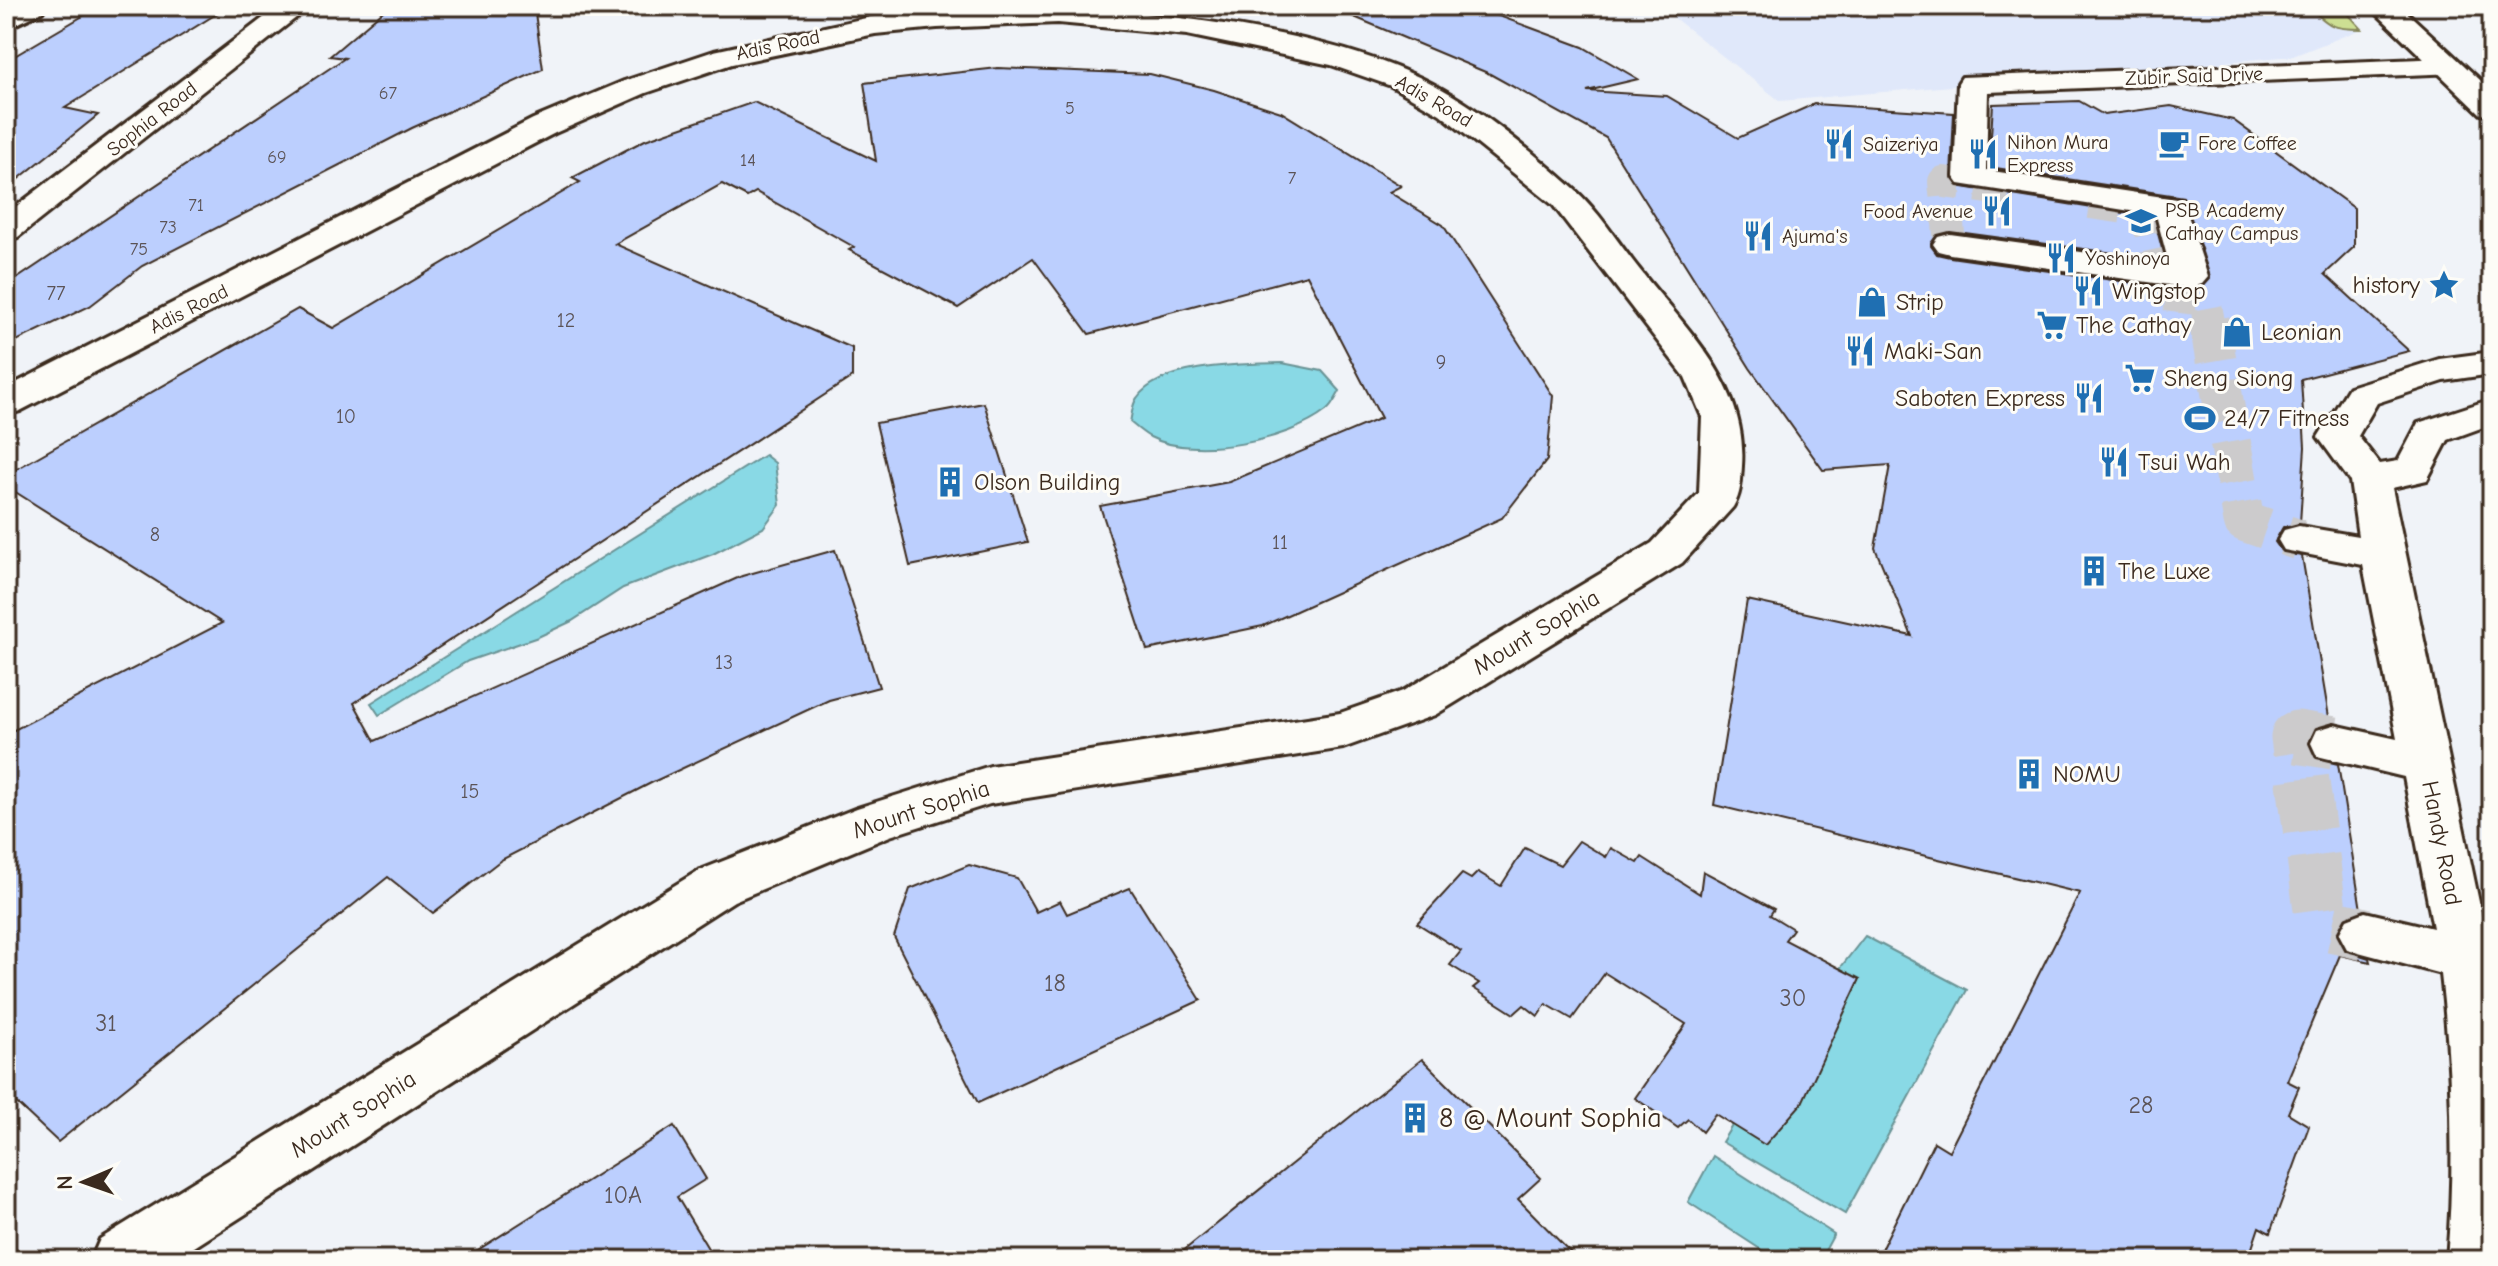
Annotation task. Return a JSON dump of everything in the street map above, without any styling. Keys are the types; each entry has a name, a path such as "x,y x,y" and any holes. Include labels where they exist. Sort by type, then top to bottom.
{"street":[{"path":"6,20 32,6"},
{"name":"Sophia Road","path":"6,230 297,6"},
{"path":"2383,6 2492,107"},
{"name":"Adis Road","path":"6,403 544,126 635,87 724,57 875,25 1058,14 1187,26 1339,58 1402,80 1451,107 1501,145 1575,211 1703,375 1721,417 1723,453"},
{"name":"Zubir Said Drive","path":"1950,244 2190,277 2171,207 1970,177 1971,98 2446,67"},
{"name":"Handy Road","path":"2477,1260 2482,1186 2480,1111 2477,1052 2465,957 2382,554 2370,479 2338,437 2362,395 2439,370 2492,363"},
{"path":"2370,479 2413,471 2432,432 2492,411"},
{"name":"Mount Sophia","path":"121,1260 716,886 874,822 990,785 1343,730 1419,703 1667,553 1719,497 1723,453"},
{"path":"2299,540 2382,554"},
{"path":"2334,743 2427,764"},
{"path":"2365,934 2465,957"}],"shaded area":[{"path":"1659,6 2341,6 2362,29 2293,56 1780,101"}],"green space":[{"path":"2308,6 2341,6 2362,29 2332,25"}],"water":[{"path":"1282,363 1322,371 1340,391 1326,411 1289,431 1240,444 1191,447 1150,437 1130,422 1137,398 1149,386 1165,378 1205,368"},
{"path":"765,455 775,463 780,505 763,528 713,554 623,588 572,621 538,637 468,661 379,715 371,703"},
{"path":"1865,936 1967,990 1845,1214 1722,1142 1786,1038"},
{"path":"1713,1156 1834,1234 1820,1260 1777,1260 1688,1202"}],"building":[{"path":"100,6 229,6 65,108 98,115 6,189 6,61"},
{"path":"389,6 534,6 543,69 412,128 142,266 90,306 6,346 6,286 345,58 330,56"},
{"path":"1328,6 1472,6 1583,47 1638,79 1587,91 1667,96 1738,138 1814,104 1954,113 1951,177 1957,186 2154,218 2165,260 1950,231 1937,234 1931,246 1937,254 1950,257 2190,291 2203,287 2210,279 2183,197 1989,167 1993,104 2079,101 2104,115 2171,106 2233,120 2354,208 2354,247 2325,274 2409,351 2301,379 2305,447 2300,523 2283,527 2275,542 2283,553 2302,556 2330,723 2314,729 2308,744 2316,759 2338,764 2361,910 2344,918 2336,935 2344,950 2369,958 2370,962 2340,955 2287,1081 2299,1087 2288,1113 2309,1126 2270,1233 2259,1227 2248,1260 1876,1260 1934,1142 1949,1151 2080,893 1714,805 1747,600 1912,636 1875,548 1890,465 1823,470 1750,368 1606,138 1490,74"},
{"path":"998,68 1150,74 1214,90 1281,112 1401,186 1389,192 1443,225 1553,396 1547,460 1502,518 1263,626 1147,650 1100,506 1229,482 1381,418 1307,275 1089,334 1033,258 958,308 849,250 854,247 756,192 747,197 722,184 615,244 852,348 852,377 354,703 375,741 742,576 835,550 879,687 829,700 653,782 501,860 433,913 388,877 58,1142 6,1093 6,734 222,623 6,486 6,475 298,309 333,328 580,182 572,178 645,140 754,102 876,161 864,83"},
{"name":"Olson Building","path":"984,403 1028,542 910,566 876,423"},
{"path":"1579,841 1606,857 1611,848 1638,863 1642,857 1700,894 1703,871 1774,909 1770,915 1793,929 1785,940 1860,979 1802,1103 1765,1145 1715,1114 1702,1132 1688,1119 1678,1128 1635,1098 1686,1024 1605,973 1572,1019 1546,1004 1538,1016 1524,1005 1514,1014 1473,988 1479,983 1450,965 1461,951 1417,923 1462,874 1471,879 1478,872 1501,886 1525,848 1560,865"},
{"path":"969,865 1017,878 1036,912 1060,901 1067,914 1130,888 1201,1000 978,1103 894,937 910,889"},
{"name":"8 @ Mount Sophia","path":"1422,1059 1541,1178 1518,1199 1578,1260 1172,1260"},
{"path":"674,1126 706,1179 677,1197 715,1260 462,1260"}],"tunnel":[{"path":"1950,244 1944,182 2018,192"},
{"path":"2090,203 2146,211 2164,295 2205,300 2209,322"},
{"path":"2209,320 2244,521 2299,540"},
{"path":"2334,743 2297,737 2322,924 2365,934"}],"place":[{"name":"Fore Coffee","path":"2174,143"},
{"name":"Saizeriya","path":"1839,144"},
{"name":"Nihon Mura Express","path":"1983,154"},
{"name":"Food Avenue","path":"1997,211"},
{"name":"PSB Academy Cathay Campus","path":"2141,221"},
{"name":"Ajuma's","path":"1758,236"},
{"name":"Yoshinoya","path":"2061,258"},
{"name":"history","path":"2444,285"},
{"name":"Wingstop","path":"2088,291"},
{"name":"Strip","path":"1872,302"},
{"name":"The Cathay","path":"2052,325"},
{"name":"Leonian","path":"2237,332"},
{"name":"Maki-San","path":"1860,351"},
{"name":"Sheng Siong","path":"2140,378"},
{"name":"Saboten Express","path":"2089,398"},
{"name":"24/7 Fitness","path":"2200,418"},
{"name":"Tsui Wah","path":"2114,462"},
{"name":"Olson Building","path":"950,482"},
{"name":"The Luxe","path":"2094,571"},
{"name":"NOMU","path":"2029,774"},
{"name":"8 @ Mount Sophia","path":"1415,1118"}]}
